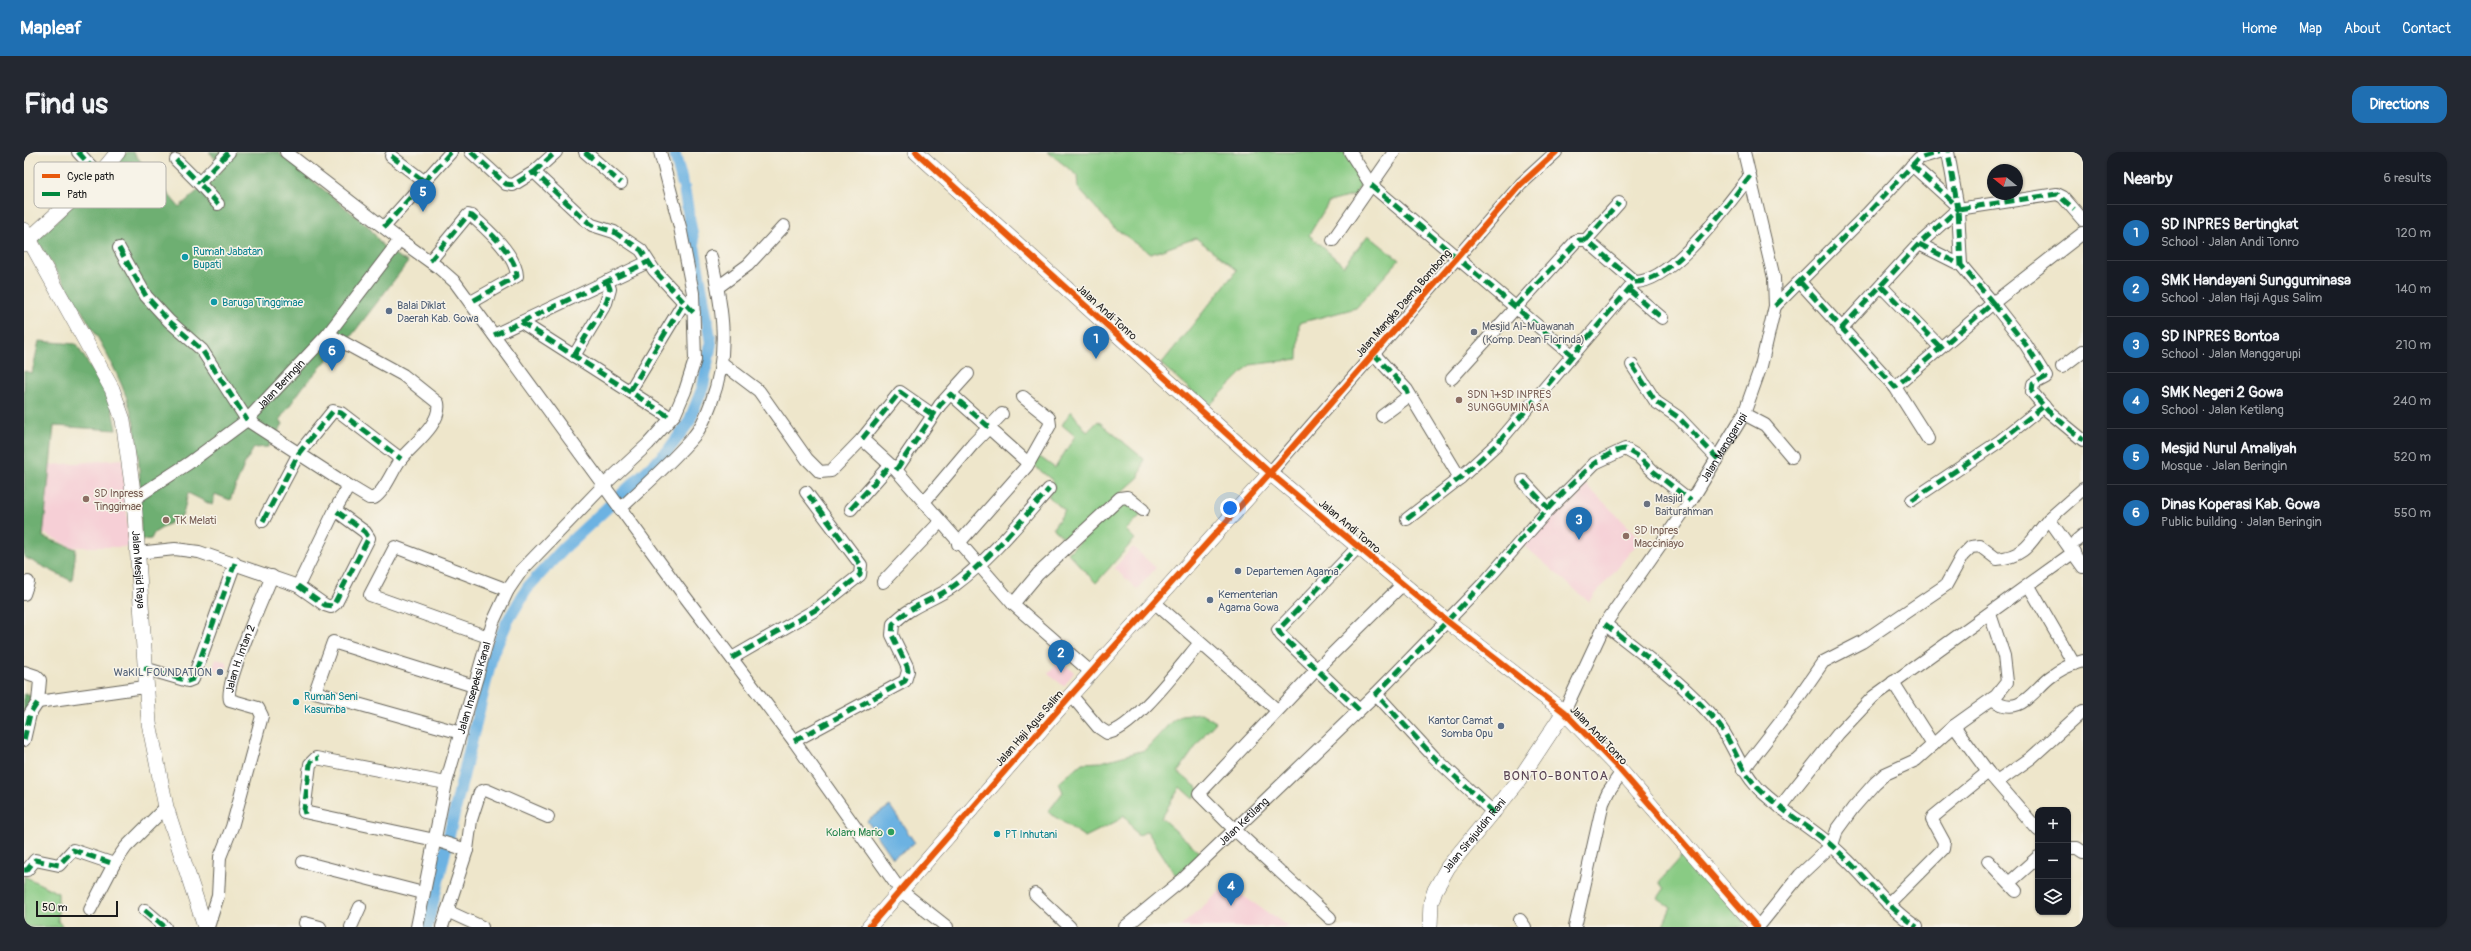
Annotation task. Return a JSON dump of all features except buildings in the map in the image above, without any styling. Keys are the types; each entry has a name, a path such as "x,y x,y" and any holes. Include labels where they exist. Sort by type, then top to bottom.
{"street":[{"path":"78,152 87,162"},
{"path":"110,162 118,152"},
{"path":"199,183 229,152"},
{"path":"286,152 384,228 430,261 455,282 471,302 619,508 794,741 900,890 947,927"},
{"path":"384,228 451,152"},
{"path":"471,152 506,184 513,184 534,172 556,152"},
{"path":"585,152 621,183"},
{"name":"Jalan Insepeksi Kanal","path":"417,927 423,893 440,841 446,784 488,637 508,590 521,572 606,489 675,414 685,391 695,360 693,293 680,227 660,152"},
{"name":"Jalan Andi Tonro","path":"916,152 1270,473 1359,546 1447,622 1564,712 1621,773 1758,927"},
{"path":"1350,152 1371,185 1516,306 1572,355"},
{"path":"1333,240 1394,152"},
{"name":"Jalan Mangka Daeng Bombong","path":"1270,473 1521,184 1556,152"},
{"name":"Jalan Manggarupi","path":"1564,712 1605,624 1691,501 1718,459 1744,414 1761,366 1775,306 1774,278 1744,152"},
{"path":"1775,306 1800,282 1912,165 1924,155 1940,152"},
{"path":"1948,152 1957,207 1961,265"},
{"path":"391,156 425,182"},
{"path":"176,160 218,204"},
{"path":"1912,165 1957,207"},
{"path":"534,172 592,225 614,232 641,250 648,262 694,313"},
{"path":"1408,519 1460,478 1498,444 1632,286 1652,280 1676,262 1750,176"},
{"path":"1841,328 1919,244 1957,207 2057,194 2063,197 2083,220"},
{"path":"1586,240 1618,204"},
{"path":"26,237 60,208"},
{"path":"430,261 468,215 472,216 494,235 515,269 517,276 471,302"},
{"path":"718,287 743,269 784,226"},
{"path":"1895,388 1940,347 1993,303 2083,233"},
{"name":"Jalan Mesjid Raya","path":"26,237 112,389 123,420 134,499 145,687 150,730 166,807 207,927"},
{"name":"Jalan Beringin","path":"134,499 189,463 246,420 328,334 400,240"},
{"path":"1452,378 1577,240 1586,240 1662,318"},
{"path":"1919,244 1961,265 1993,303 2026,344 2046,376 2031,387 2032,392 2046,408 2083,440"},
{"path":"119,248 146,296 168,321 202,350 246,420 369,498 375,497 401,459 420,440 432,423 439,409 438,403 403,375 328,334"},
{"path":"619,508 695,435 706,417 717,387 725,345 718,287 711,257"},
{"path":"494,335 648,262"},
{"path":"574,356 606,303 610,289 607,281"},
{"path":"1800,282 1895,388 1928,439"},
{"path":"1881,286 1940,347"},
{"path":"630,391 684,302"},
{"path":"521,322 668,416"},
{"path":"2062,367 2083,351"},
{"path":"1373,353 1407,390 1409,396 1460,478"},
{"path":"722,363 758,391 806,460 820,472 831,471 862,439 900,392 933,415"},
{"path":"1632,365 1656,402 1678,417 1718,459"},
{"path":"851,509 893,467 933,415 968,374"},
{"path":"951,394 1028,463"},
{"path":"1382,416 1409,396"},
{"path":"958,544 1028,463 1050,423 1049,418 1023,397"},
{"path":"1912,500 2046,408"},
{"path":"263,521 299,453 334,411 341,413 401,459"},
{"path":"924,502 1002,414"},
{"path":"1744,414 1766,425 1792,456"},
{"path":"862,439 893,467 958,544 1013,604 1092,673"},
{"name":"Jalan Ketilang","path":"1125,927 1181,881 1376,694 1447,622 1549,508 1596,463 1622,449 1639,457 1654,472 1691,501"},
{"name":"Jalan Haji Agus Salim","path":"869,927 1071,695 1270,473"},
{"path":"1523,481 1549,508"},
{"path":"298,586 335,510 349,486"},
{"path":"794,741 904,680 908,672 907,666 892,635 893,624 918,604 936,598 979,566 1049,488"},
{"path":"1743,770 1826,659 1862,642 1946,585 1962,556 1971,547 1980,546 1997,559 2007,558 2030,546 2049,519 2083,489"},
{"path":"732,658 817,609 860,575 861,565 806,492"},
{"path":"1013,604 1038,574 1120,498 1127,497 1143,510"},
{"path":"137,553 175,548 199,552 298,586 324,605 333,606 368,541 368,536 364,532 335,510"},
{"path":"2049,519 2078,543 2083,567"},
{"path":"883,582 940,522"},
{"path":"1780,807 1809,769 1872,697 2029,586 2078,543"},
{"path":"1359,546 1278,630 1281,635 1318,668 1359,710"},
{"path":"488,637 370,595 395,547 508,590"},
{"path":"144,668 188,681 193,679 235,564"},
{"name":"Jalan H. Intan 2","path":"207,927 218,896 220,857 232,827 262,716 258,708 230,700 229,692 239,656 272,576"},
{"path":"24,594 28,582"},
{"path":"1330,918 1235,830 1200,794 1277,710 1403,584"},
{"path":"1992,699 2007,706 2024,701 2050,677 2078,662 2029,586"},
{"path":"1154,602 1199,644 1277,710"},
{"path":"1758,927 1800,875 1832,845 1837,830 1852,808 1875,783 1885,774 1916,760 1954,726 1992,699 2006,685 2007,680 2004,656 1990,614"},
{"path":"1605,624 1671,679 1714,719 1729,742 1743,770 1758,787 1780,807 1832,845 1888,904 1917,927"},
{"path":"461,733 315,692 333,642 474,686"},
{"path":"1071,695 1098,727 1107,733 1117,730 1133,720 1199,644"},
{"path":"24,672 36,676 40,680 38,702 30,714 24,740"},
{"path":"1893,682 1933,745"},
{"path":"38,702 145,687"},
{"path":"1376,694 1434,757 1494,813"},
{"name":"Jalan Sirajuddin Rani","path":"1427,925 1431,902 1439,882 1456,856 1494,813 1517,783 1564,712"},
{"path":"1997,782 2031,758 2082,713"},
{"path":"1954,726 1988,772 2035,826"},
{"path":"446,784 319,758 312,759 310,764 304,810 305,814 440,841 465,849"},
{"path":"1888,904 1943,849 1944,842 1932,820 1933,817 1988,772"},
{"path":"1575,927 1603,803 1608,792 1621,773"},
{"path":"442,927 465,849 478,795 482,790 548,817"},
{"path":"90,910 114,864 143,828 166,807"},
{"path":"2071,848 2077,848 2083,852"},
{"path":"24,870 27,870 36,859 59,865 73,850 114,864"},
{"path":"1988,861 2013,886 2035,860"},
{"path":"303,862 423,893"},
{"path":"1035,894 1070,927"},
{"path":"351,927 360,907"},
{"path":"145,910 166,927"},
{"path":"447,911 482,927"},
{"path":"305,923 320,927"}],"shaded area":[{"name":"SD Inpress Tinggimae","path":"123,459 129,547 72,547 43,533 50,465"},
{"path":"1578,477 1641,539 1589,602 1518,540"},
{"path":"1133,547 1156,568 1137,589 1114,568"},
{"path":"216,659 227,662 227,673 212,670"},
{"path":"1059,660 1074,672 1064,686 1048,674"},
{"path":"1227,885 1289,927 1180,927"}],"green space":[{"path":"127,152 133,152 141,162 117,162"},
{"path":"209,152 278,152 369,227 385,249 408,262 349,339 335,351 303,387 280,419 283,424 268,447 254,448 245,463 230,500 215,494 212,505 188,493 183,515 154,533 151,539 141,540 140,479 136,433 126,397 105,350 37,240 70,208 166,208 166,191 179,207 224,168"},
{"path":"1048,152 1348,152 1361,184 1355,195 1329,202 1309,235 1344,266 1368,235 1399,260 1356,308 1299,323 1298,359 1250,365 1209,406 1161,364 1237,270 1196,238 1151,254 1112,226 1078,188 1077,175"},
{"path":"39,341 76,344 110,398 116,430 54,426 43,537 76,549 72,581 24,557 24,371 32,373"},
{"path":"1071,411 1087,432 1098,421 1144,459 1139,477 1067,541 1053,528 1065,511 1048,496 1054,488 1052,480 1032,464 1037,455 1055,468 1075,436 1062,425"},
{"path":"1123,500 1141,515 1126,530 1135,539 1096,583 1068,553"},
{"path":"24,694 32,696 24,722"},
{"path":"1201,713 1216,722 1204,735 1178,772 1199,789 1193,799 1180,787 1161,818 1201,853 1177,877 1147,831 1138,836 1124,815 1117,821 1085,837 1048,812 1063,792 1059,783 1082,763 1101,762 1145,750 1171,722 1181,715"},
{"path":"1684,854 1747,926 1746,927 1662,927 1671,907 1658,898 1664,889 1659,882"},
{"path":"24,876 58,893 58,921 63,927 24,927"}],"water":[{"name":"Kolam Mario","path":"890,806 915,843 893,858 867,821"}],"waterway":[{"path":"427,927 492,656 507,622 528,587 563,549 667,452 689,422 703,387 711,343 684,188 674,152"}],"marked path":[{"path":"78,152 87,162"},
{"path":"218,204 199,183 229,152"},
{"path":"384,227 451,152"},
{"path":"471,152 506,184 513,185 534,172 592,225 614,232 641,250 654,270 694,313"},
{"path":"534,172 556,152"},
{"path":"585,152 621,183"},
{"path":"1775,306 1867,214 1919,158 1939,152"},
{"path":"1841,329 1919,244 1958,209 1948,152"},
{"path":"391,156 425,182"},
{"path":"176,160 199,183"},
{"path":"1912,165 1956,205"},
{"path":"1407,519 1460,478 1498,443 1635,282 1650,279 1666,270 1682,256 1714,222 1750,176"},
{"path":"1371,185 1572,355"},
{"path":"1919,244 1961,265 1958,209 2057,194 2074,209"},
{"path":"1586,240 1619,203"},
{"path":"430,261 468,215 472,216 493,235 512,260 517,276 471,302"},
{"path":"1516,306 1579,240 1586,240 1635,282"},
{"path":"119,248 146,296 169,321 202,350 247,420"},
{"path":"494,335 648,262"},
{"path":"1800,282 1895,387 1993,303 1961,265"},
{"path":"574,356 606,303 610,289 607,281"},
{"path":"1881,286 1940,347"},
{"path":"1629,290 1662,318"},
{"path":"630,391 684,302"},
{"path":"1993,303 2026,345 2046,377 2033,384 2032,392 2048,411 2083,440"},
{"path":"521,322 668,416"},
{"path":"1373,353 1407,390 1409,396"},
{"path":"1632,365 1656,402 1678,417 1718,459"},
{"path":"862,439 900,392 933,415"},
{"path":"896,470 940,405 951,394 989,427"},
{"path":"1912,500 2000,441 2044,406"},
{"path":"263,521 299,453 333,411 341,413 401,459"},
{"path":"1494,813 1434,757 1376,694 1470,597 1550,506 1591,467 1609,454 1625,449 1639,457 1654,472 1691,501"},
{"path":"851,509 890,465"},
{"path":"1523,481 1549,509"},
{"path":"794,741 905,681 908,671 907,666 892,635 893,624 907,612 947,590 968,575 1004,540 1049,489"},
{"path":"732,658 817,609 860,575 861,565 806,492"},
{"path":"298,586 325,605 333,606 369,538 365,532 335,510"},
{"path":"1359,546 1278,630 1281,635 1359,710"},
{"path":"144,668 188,681 193,679 235,563"},
{"path":"1605,624 1662,669 1703,706 1721,728 1745,771 1758,788 1833,847 1887,903 1917,927"},
{"path":"24,740 30,714 38,702"},
{"path":"305,814 304,810 310,764 312,759 319,758"},
{"path":"24,870 27,870 35,860 59,865 73,850 114,864"},
{"path":"145,910 165,927"}],"cycle path":[{"path":"916,152 1270,473 1447,621 1564,712 1620,770 1757,927"},
{"path":"869,927 1071,695 1270,473 1521,184 1556,152"}],"place":[{"name":"Mesjid Nurul Amaliyah","path":"423,212"},
{"name":"Rumah Jabatan Bupati","path":"185,257"},
{"name":"Baruga Tinggimae","path":"214,302"},
{"name":"Balai Diklat Daerah Kab. Gowa","path":"389,311"},
{"name":"Mesjid Al-Muawanah (Komp. Dean Florinda)","path":"1474,332"},
{"name":"SD INPRES Bertingkat","path":"1096,359"},
{"name":"Dinas Koperasi Kab. Gowa","path":"332,371"},
{"name":"SDN 1+SD INPRES SUNGGUMINASA","path":"1459,400"},
{"name":"SD Inpress Tinggimae","path":"86,499"},
{"name":"Masjid Baiturahman","path":"1647,504"},
{"name":"TK Melati","path":"166,520"},
{"name":"SD Inpres Macciniayo","path":"1626,536"},
{"name":"SD INPRES Bontoa","path":"1579,540"},
{"name":"Departemen Agama","path":"1238,571"},
{"name":"Kementerian Agama Gowa","path":"1210,600"},
{"name":"WaKIL FOUNDATI0N","path":"220,672"},
{"name":"SMK Handayani Sungguminasa","path":"1061,673"},
{"name":"Rumah Seni Kasumba","path":"296,702"},
{"name":"Kantor Camat Somba Opu","path":"1501,726"},
{"name":"Kolam Mario","path":"891,832"},
{"name":"PT Inhutani","path":"997,834"},
{"name":"SMK Negeri 2 Gowa","path":"1231,906"}],"district":[{"name":"BONTO-BONTOA","path":"1556,775"}]}
